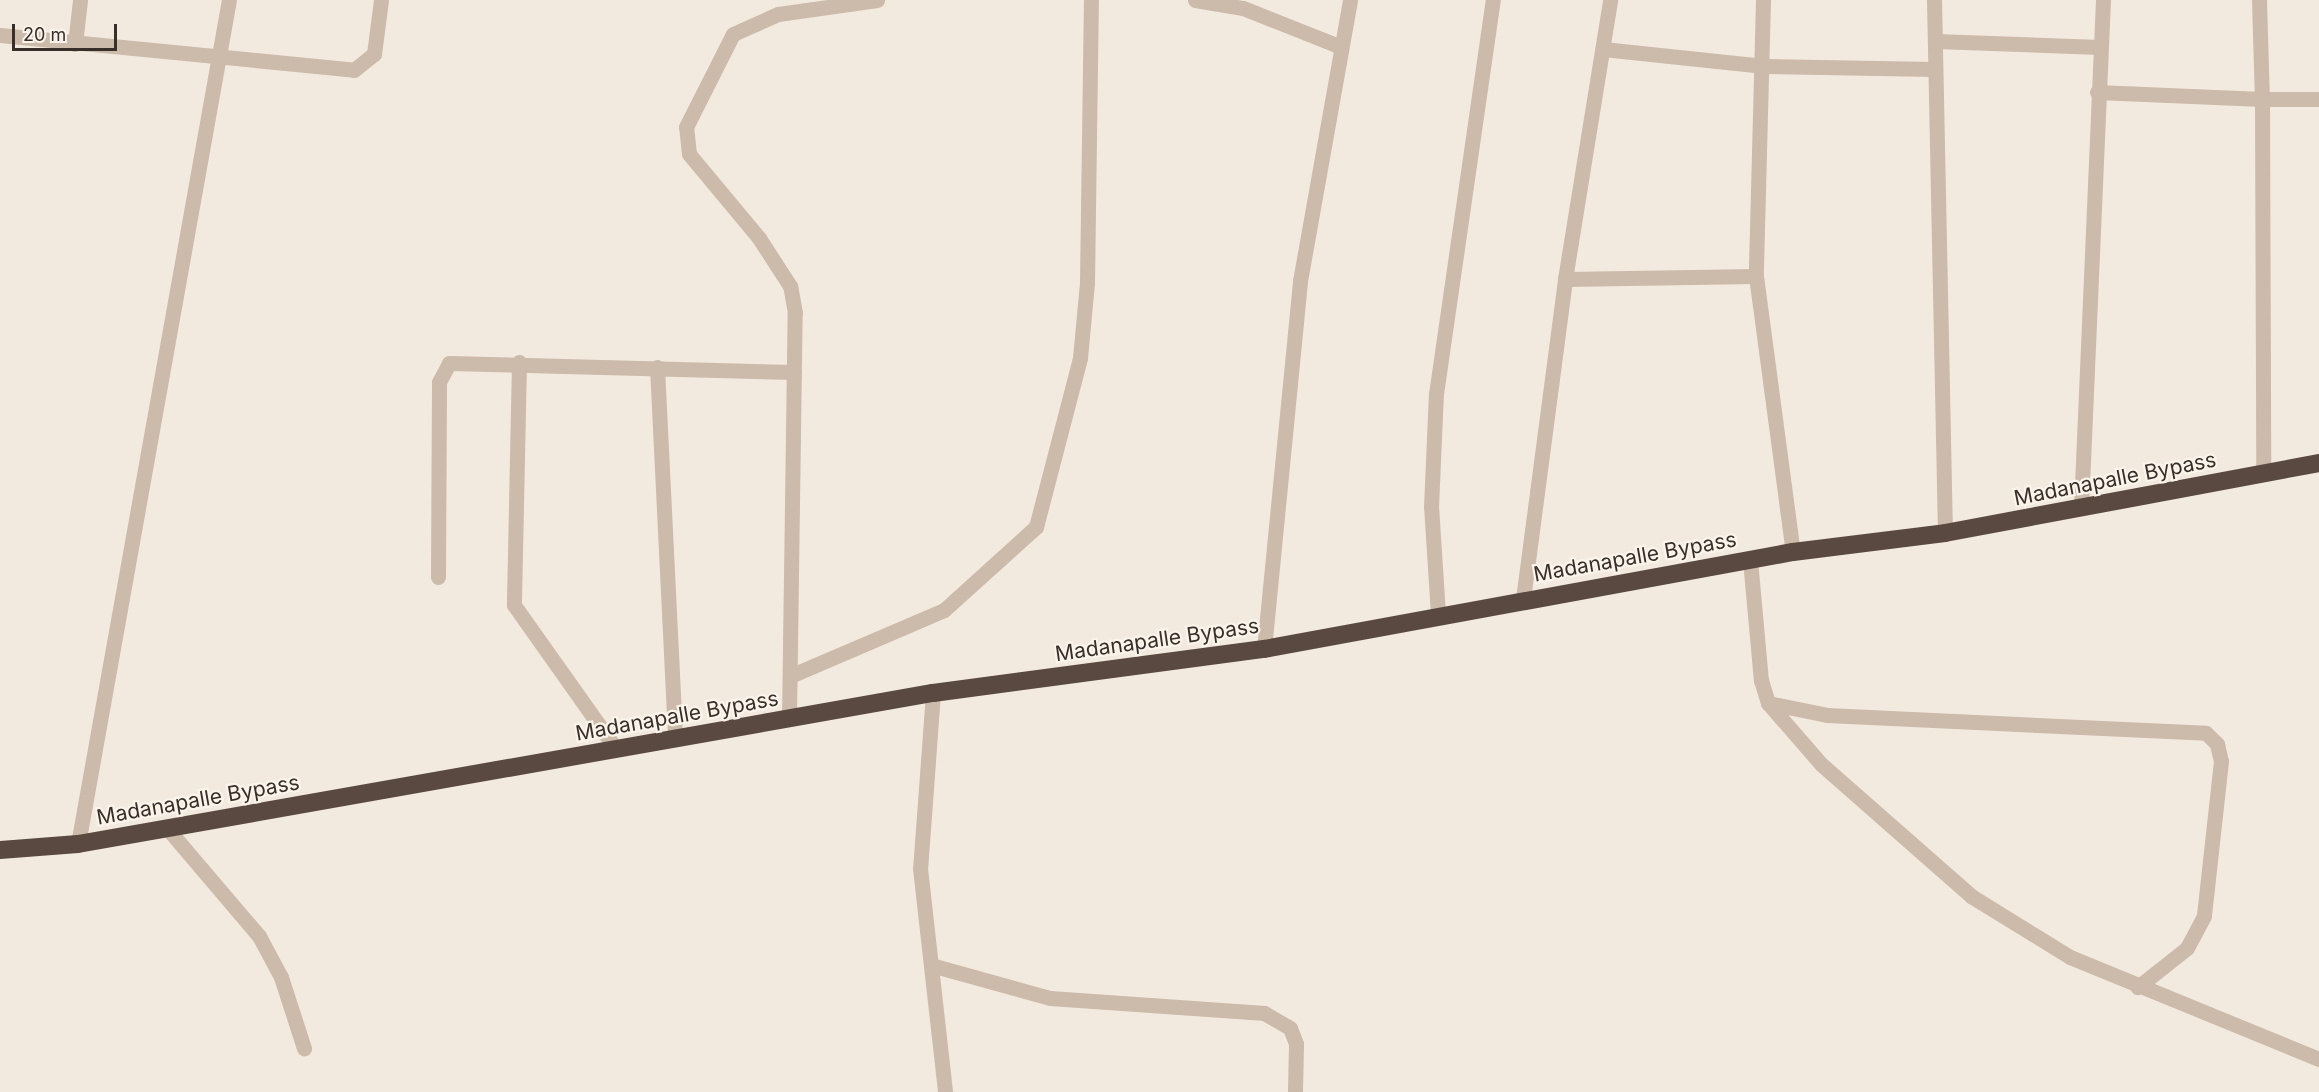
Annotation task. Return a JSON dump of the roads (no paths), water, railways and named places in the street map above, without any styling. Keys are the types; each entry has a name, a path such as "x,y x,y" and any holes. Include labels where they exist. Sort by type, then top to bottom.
{"highway":[{"name":"Madanapalle Bypass","path":"0,850 78,844 933,693 1263,649 1523,599 1793,552 1945,533 2319,463"}],"street":[{"path":"75,44 80,0"},
{"path":"78,844 229,0"},
{"path":"0,35 354,70 374,54 381,0"},
{"path":"789,719 794,372 790,286 759,238 689,154 686,126 733,34 778,14 877,0"},
{"path":"790,676 944,610 1036,527 1080,358 1087,282 1091,0"},
{"path":"1195,0 1243,8 1341,47"},
{"path":"1263,649 1300,281 1350,0"},
{"path":"1438,614 1431,507 1436,394 1493,0"},
{"path":"1523,599 1565,279 1610,0"},
{"path":"1762,0 1764,66 1756,276 1793,552"},
{"path":"1934,0 1945,533"},
{"path":"2081,508 2097,92 2103,0"},
{"path":"2259,0 2262,99 2263,474"},
{"path":"1935,41 2100,47"},
{"path":"1603,49 1764,66 1935,69"},
{"path":"2097,92 2319,99"},
{"path":"1565,279 1756,276"},
{"path":"438,577 442,370 459,360 794,372"},
{"path":"519,362 514,605 616,749"},
{"path":"657,367 675,739"},
{"path":"1750,560 1761,680 1768,703 1821,764 1971,896 2070,957 2138,987 2319,1059"},
{"path":"933,693 920,868 945,1092"},
{"path":"1768,703 1827,715 2206,733 2217,744 2222,761 2204,916 2187,948 2138,987"},
{"path":"167,828 259,936 281,977 304,1048"},
{"path":"931,964 1050,998 1264,1013 1290,1028 1296,1044 1295,1092"}]}
